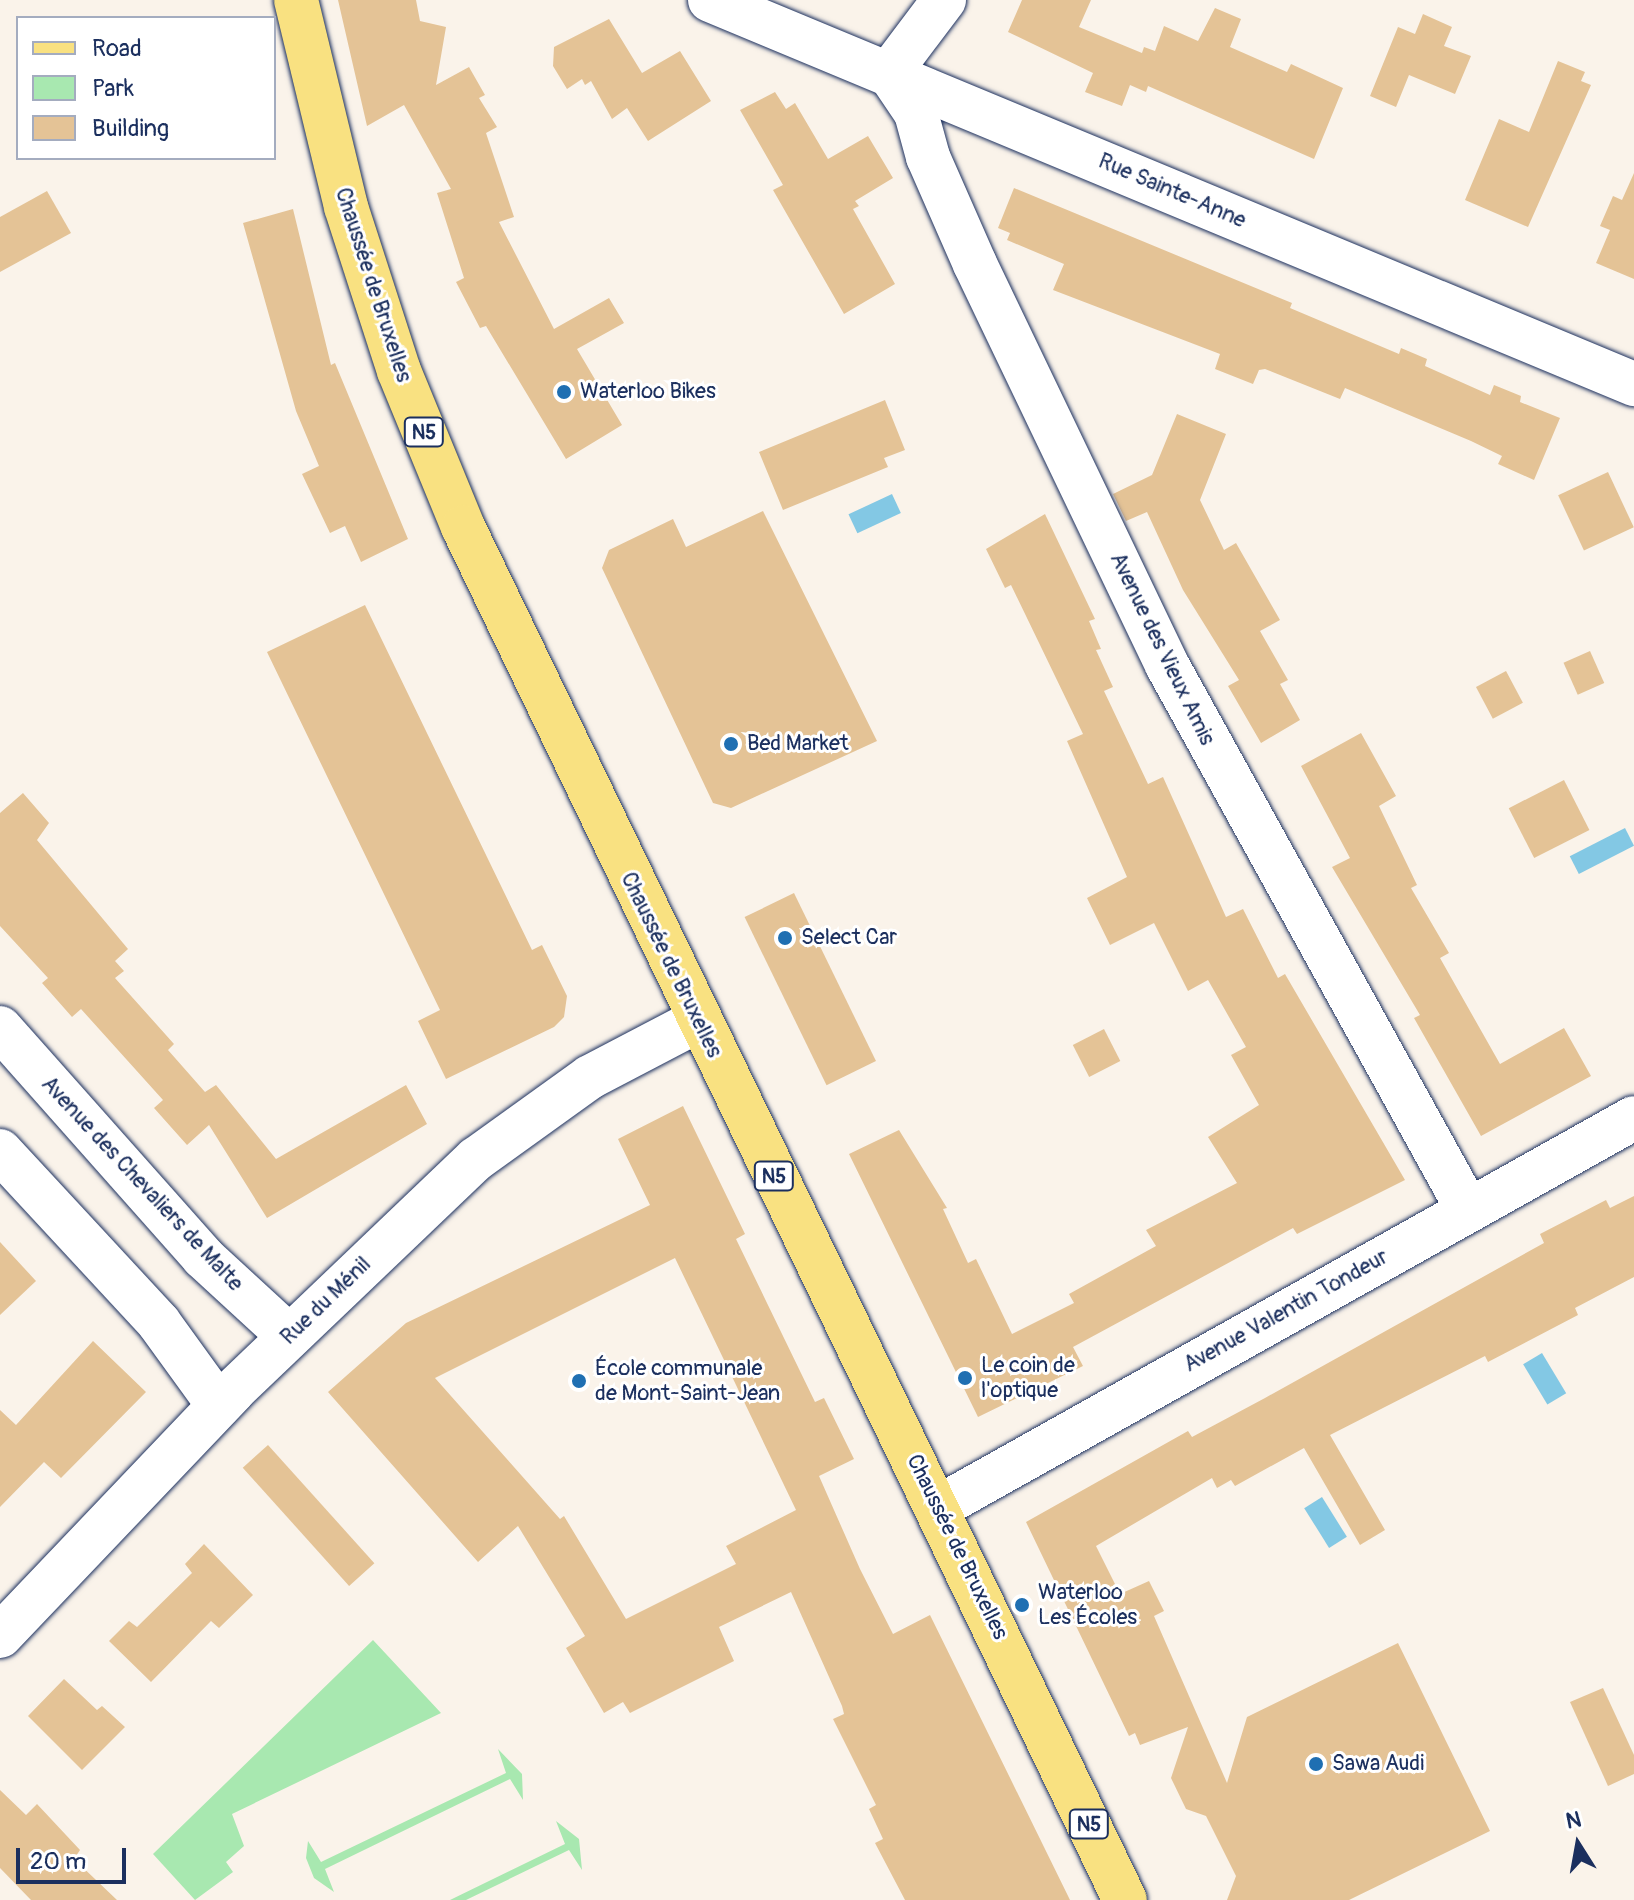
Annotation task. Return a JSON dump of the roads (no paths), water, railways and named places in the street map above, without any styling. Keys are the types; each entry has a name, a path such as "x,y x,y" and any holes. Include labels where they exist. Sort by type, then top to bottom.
{"main road":[{"name":"Chaussée de Bruxelles","path":"296,0 346,207 399,371 463,527 697,1021 939,1507 1125,1900"}],"street":[{"name":"Rue Sainte-Anne","path":"710,0 1634,384"},
{"path":"889,73 944,0"},
{"name":"Avenue des Vieux Amis","path":"889,73 916,113 928,157 975,264 1167,665 1468,1210"},
{"name":"Rue du Ménil","path":"0,1636 219,1406 476,1159 590,1077 697,1021"},
{"name":"Avenue des Chevaliers de Malte","path":"0,1028 203,1257 289,1336"},
{"name":"Avenue Valentin Tondeur","path":"939,1507 1634,1118"},
{"path":"0,1151 159,1323 219,1406"}],"water":[{"path":"892,494 901,513 857,533 848,514"},
{"path":"1625,828 1634,846 1579,874 1570,856"},
{"path":"1542,1353 1566,1393 1547,1405 1523,1364"},
{"path":"1322,1497 1347,1537 1329,1548 1304,1508"}],"place":[{"name":"Waterloo Bikes","path":"564,392"},
{"name":"Bed Market","path":"731,744"},
{"name":"Select Car","path":"785,938"},
{"name":"Le coin de l'optique","path":"965,1378"},
{"name":"École communale de Mont-Saint-Jean","path":"579,1381"},
{"name":"Waterloo Les Écoles","path":"1022,1605"},
{"name":"Sawa Audi","path":"1316,1764"}]}
